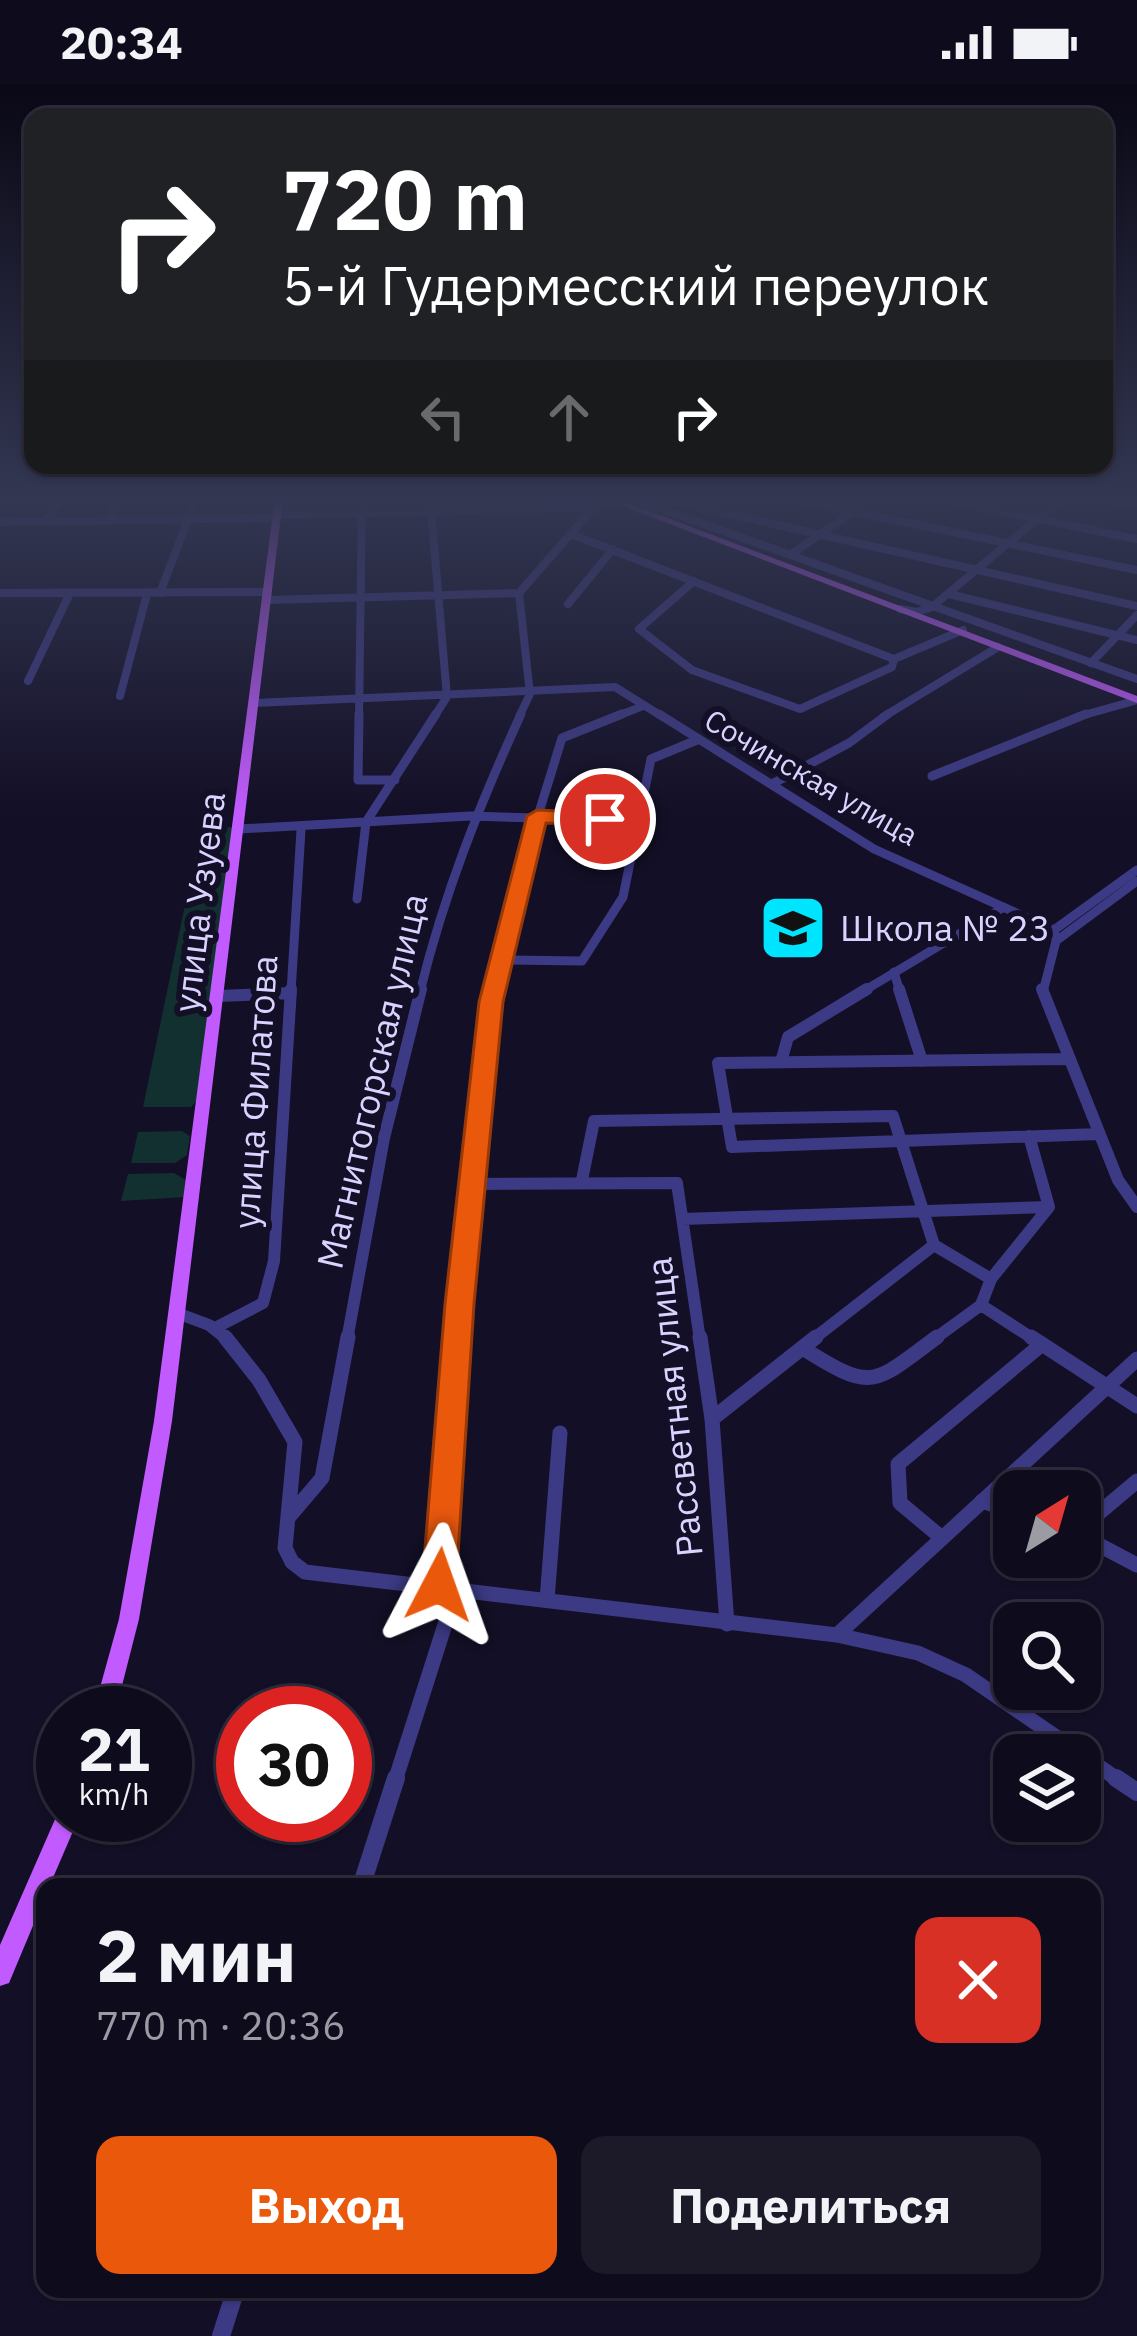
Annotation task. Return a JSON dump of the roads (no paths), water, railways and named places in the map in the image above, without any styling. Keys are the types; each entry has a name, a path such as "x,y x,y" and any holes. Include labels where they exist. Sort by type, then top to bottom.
{"main road":[{"name":"улица Узуева","path":"111,1686 147,1525 266,603"},
{"path":"883,603 1136,698"},
{"path":"893,603 1136,698"},
{"path":"41,1878 56,1842"},
{"path":"0,1974 36,1890"}],"street":[{"path":"28,681 65,603"},
{"path":"120,696 145,603"},
{"path":"359,603 358,780 395,780"},
{"path":"357,899 365,822 447,697 440,603"},
{"path":"254,703 530,694 520,603"},
{"path":"669,603 639,629 657,651 688,668 800,709 892,667 894,659"},
{"path":"751,603 894,659 961,631"},
{"path":"922,603 1137,680"},
{"path":"893,607 917,612 938,603"},
{"path":"982,603 1137,640"},
{"path":"1090,663 1137,615"},
{"path":"772,784 850,743 865,728 998,647"},
{"name":"Сочинская улица","path":"530,694 615,687 874,849 1055,935"},
{"name":"Магнитогорская улица","path":"286,1521 322,1478 402,1060 441,906 473,819 530,694"},
{"path":"932,776 1136,698"},
{"path":"364,1878 448,1586 471,1184 491,1002 501,960 562,738 643,706"},
{"path":"501,960 582,961 622,897 651,759 697,740"},
{"path":"239,829 301,830 365,822 537,816 638,821"},
{"name":"улица Филатова","path":"215,1328 263,1303 274,1261 301,830"},
{"path":"1137,870 1055,935 1041,988 1118,1180 1137,1207"},
{"path":"1055,935 1137,880"},
{"path":"781,1062 788,1037 1004,907"},
{"path":"894,972 922,1061"},
{"path":"218,996 291,993"},
{"path":"1068,1059 718,1063 732,1147 1098,1134"},
{"path":"471,1184 582,1180 594,1121 893,1117 926,1208 934,1245 991,1279"},
{"path":"1029,1136 1049,1207"},
{"name":"Рассветная улица","path":"582,1180 677,1183 712,1419 727,1624"},
{"path":"683,1220 1049,1207"},
{"path":"804,1348 850,1378 873,1380 982,1305 991,1279 1049,1207"},
{"path":"712,1419 934,1245"},
{"path":"982,1305 1137,1406"},
{"path":"177,1313 215,1328 260,1383 297,1445 286,1521 286,1556 292,1566 305,1572 837,1635 918,1653 965,1675 1137,1792"},
{"path":"942,1538 900,1503 898,1464 1042,1345"},
{"path":"837,1635 1137,1358"},
{"path":"547,1600 560,1433"},
{"path":"1101,1513 1137,1481"},
{"path":"982,1501 993,1505"},
{"path":"1101,1544 1137,1564"},
{"path":"221,2336 233,2298"}],"place":[{"name":"Школа № 23","path":"793,928"}]}
